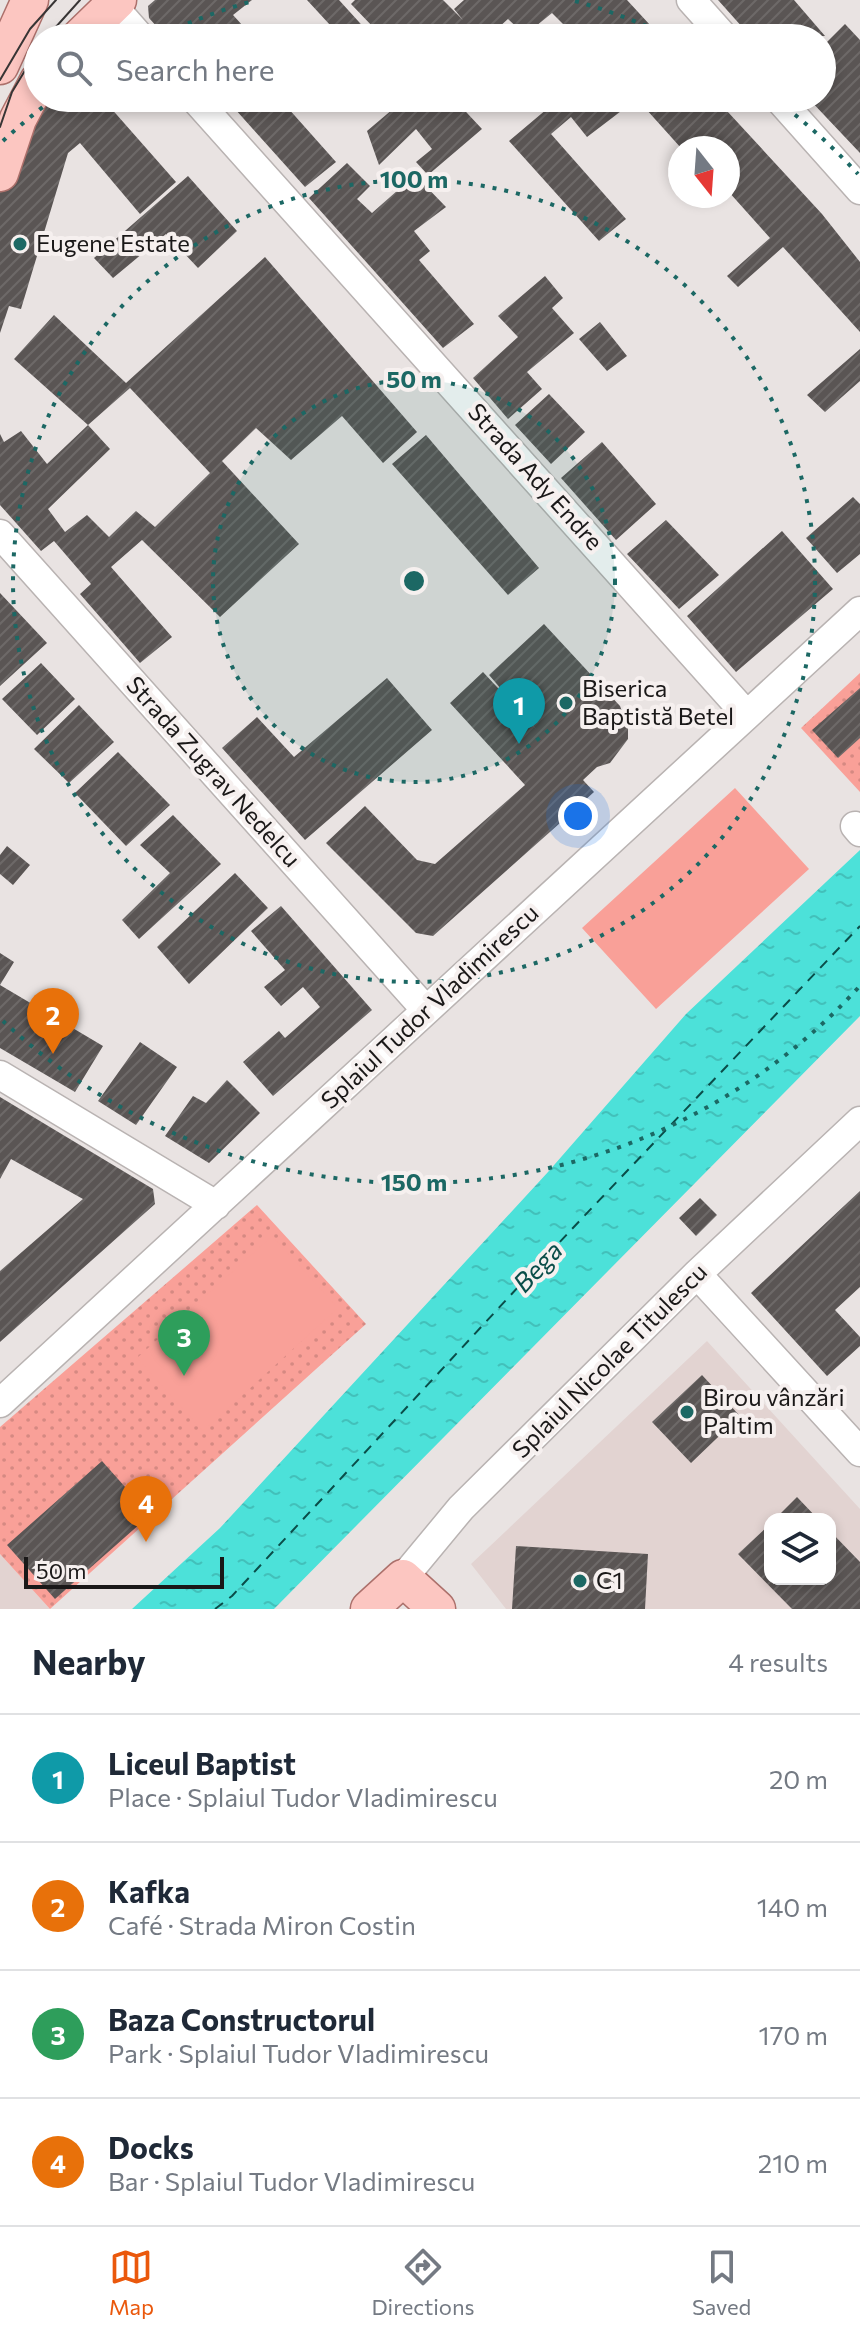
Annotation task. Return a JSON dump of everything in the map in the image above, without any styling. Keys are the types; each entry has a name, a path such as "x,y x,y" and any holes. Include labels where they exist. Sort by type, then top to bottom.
{"main road":[{"path":"93,24 115,2"},
{"path":"0,66 20,3"},
{"path":"0,173 24,108"},
{"path":"385,1609 409,1593 437,1609"},
{"name":"Splaiul Nicolae Titulescu","path":"369,1609 409,1593"}],"street":[{"path":"691,0 712,24"},
{"path":"115,2 131,24"},
{"name":"Strada Ady Endre","path":"207,112 746,714"},
{"path":"790,112 860,190"},
{"name":"Strada Zugrav Nedelcu","path":"0,534 426,1010"},
{"name":"Splaiul Tudor Vladimirescu","path":"0,1403 860,611"},
{"path":"0,1075 216,1205"},
{"name":"Splaiul Nicolae Titulescu","path":"409,1593 461,1508 697,1274 860,1121"},
{"path":"697,1274 860,1452"}],"shaded area":[{"path":"860,673 860,792 801,728"},
{"path":"735,788 809,869 656,1009 582,928"},
{"path":"257,1205 366,1324 50,1609 0,1554 0,1427"},
{"path":"272,1236 338,1308 203,1431 137,1358"},
{"path":"707,1341 860,1509 860,1609 506,1609 471,1564"},
{"path":"0,1554 50,1609 0,1609"}],"water":[{"name":"Bega","path":"860,850 860,1016 274,1609 132,1609 220,1528 548,1172 686,1014"}],"building":[{"path":"155,0 252,0 233,15 241,24 154,24 149,18 148,6"},
{"path":"307,0 339,0 361,24 329,24"},
{"path":"355,0 443,0 463,20 454,9 464,0 627,0 649,24 563,24 552,13 538,24 513,24 508,19 502,24 370,24 351,4"},
{"path":"718,0 794,0 815,24 739,24"},
{"path":"845,24 860,40 860,153 821,112 836,112 836,33"},
{"path":"37,112 114,112 176,182 140,214 80,143 68,153 21,309 9,306 0,333 0,185"},
{"path":"238,112 291,112 336,162 305,187"},
{"path":"389,112 466,112 482,129 428,175 416,162 432,149 416,129 379,165 367,131"},
{"path":"543,112 620,112 587,137 571,117 551,134 626,219 599,241 509,141"},
{"path":"649,112 728,112 822,214 860,262 860,332 783,247 738,287 727,276 770,238 740,204 740,136 670,136"},
{"path":"347,163 370,186 357,199 372,213 415,175 446,207 414,231 430,251 419,260 474,324 443,348 309,198"},
{"path":"188,176 237,231 198,268 166,234 113,278 94,258"},
{"path":"265,257 417,432 383,463 342,416 291,460 256,428 222,461 299,544 220,617 142,540 111,567 172,637 140,663 80,594 91,584 54,541 41,551 0,505 0,434 4,442 21,431 47,464 88,425 14,359 54,315 126,383","holes":["130,388 210,473 155,527 136,511 109,537 87,515 65,532 48,509 110,449 88,425"]},
{"path":"545,276 563,298 552,308 574,333 527,372 542,389 508,419 473,378 518,337 498,316"},
{"path":"600,322 627,356 607,371 579,339"},
{"path":"860,349 860,381 825,412 807,395"},
{"path":"549,394 585,432 551,464 515,425"},
{"path":"426,435 539,568 508,595 392,464"},
{"path":"602,442 656,504 616,540 561,478"},
{"path":"853,497 860,504 860,554 837,573 806,538"},
{"path":"666,520 719,575 679,609 627,554"},
{"path":"782,531 833,589 736,672 687,616"},
{"path":"0,593 47,643 0,686"},
{"path":"544,624 620,706 628,727 628,739 610,763 597,767 583,780 594,792 433,936 416,933 326,843 365,806 417,860 435,864 525,785 450,703 483,672 536,729 489,675"},
{"path":"41,663 75,699 37,735 2,699"},
{"path":"387,678 432,730 305,840 222,748 257,717 294,757"},
{"path":"860,688 860,738 838,758 812,730"},
{"path":"79,705 114,742 69,783 34,749"},
{"path":"118,752 170,805 126,846 75,793"},
{"path":"173,815 221,864 139,939 122,920 170,873 140,845"},
{"path":"7,846 30,865 13,885 0,874 0,855"},
{"path":"235,873 268,908 189,984 157,947"},
{"path":"281,906 372,1010 273,1096 243,1062 279,1031 285,1038 320,1007 303,987 281,1006 264,987 285,970 251,931"},
{"path":"0,953 14,962 0,985"},
{"path":"0,985 103,1046 75,1092 0,1048"},
{"path":"140,1042 177,1067 136,1125 98,1101"},
{"path":"227,1080 260,1113 209,1163 165,1136 193,1096 206,1103"},
{"path":"0,1097 153,1189 155,1204 0,1342 0,1271 83,1199 11,1159 0,1179"},
{"path":"860,1191 860,1287 835,1310 860,1337 860,1346 827,1376 751,1293"},
{"path":"700,1198 717,1215 696,1236 679,1218"},
{"path":"702,1375 740,1416 691,1463 652,1422"},
{"path":"102,1461 150,1515 55,1599 7,1545"},
{"path":"797,1497 812,1513 781,1513"},
{"path":"764,1530 764,1580 738,1554"},
{"path":"836,1537 860,1562 860,1609 792,1609 768,1585 836,1585"},
{"name":"C1","path":"516,1546 648,1554 645,1609 512,1609"}],"ferry route":[{"path":"215,1609 232,1596 570,1231 860,926"}],"tram line":[{"path":"34,24 56,0"},
{"path":"59,24 80,0"},
{"path":"0,80 24,39"},
{"path":"0,127 12,92 24,72"}],"place":[{"name":"Eugene Estate","path":"20,244"},
{"name":"Biserica Baptistă Betel","path":"566,703"},
{"name":"Liceul Baptist","path":"519,744"},
{"name":"Kafka","path":"53,1054"},
{"name":"Baza Constructorul","path":"184,1376"},
{"name":"Birou vânzări Paltim","path":"687,1412"},
{"name":"Docks","path":"146,1542"},
{"name":"C1","path":"580,1581"}]}
